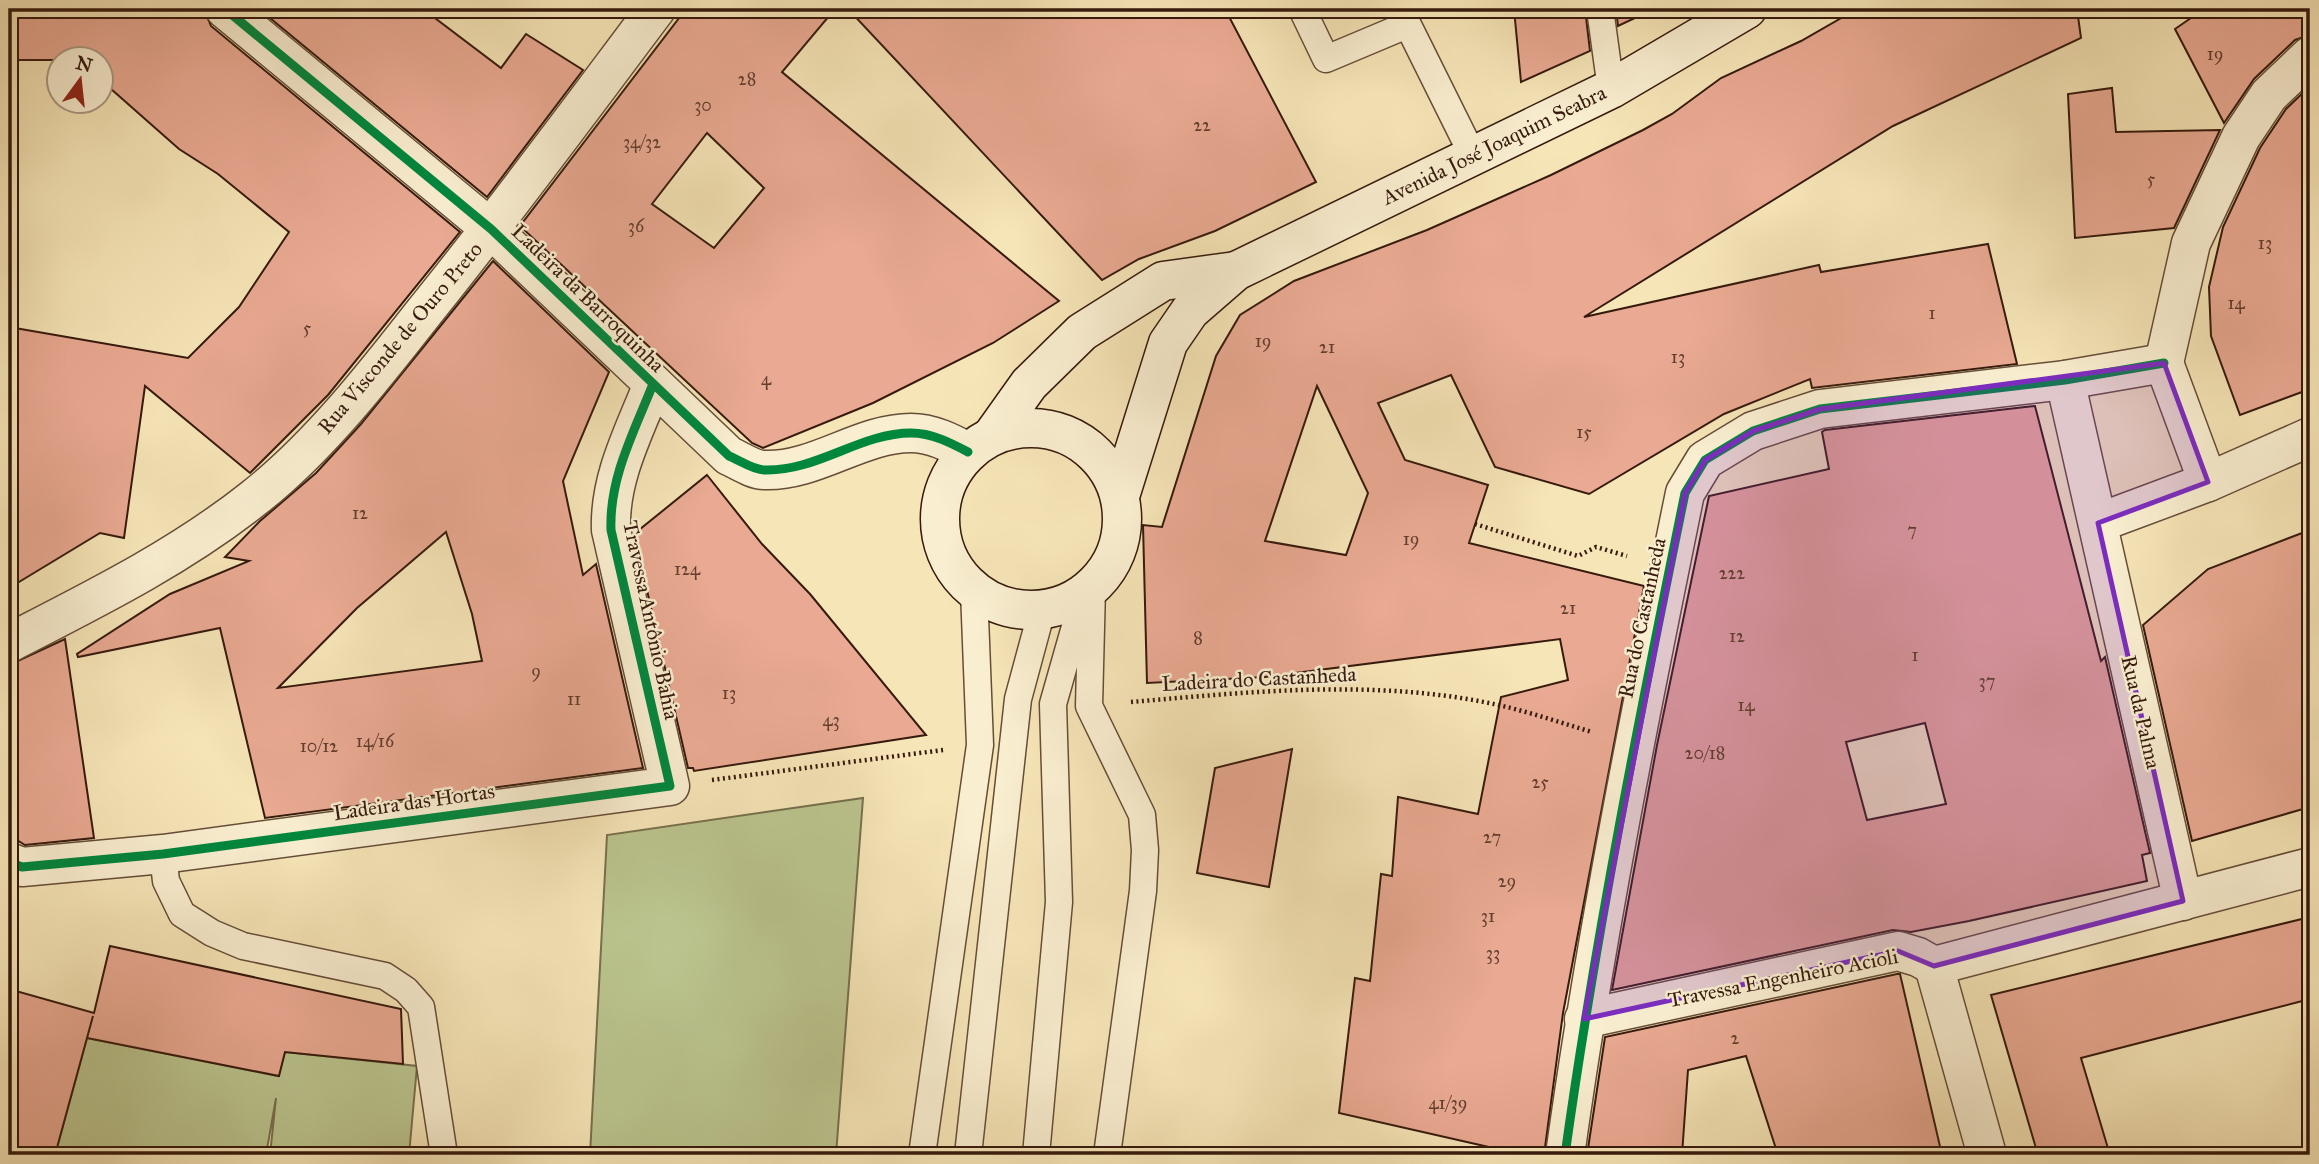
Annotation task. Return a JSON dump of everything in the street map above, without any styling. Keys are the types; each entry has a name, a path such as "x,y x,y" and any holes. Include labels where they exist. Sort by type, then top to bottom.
{"street":[{"name":"Ladeira da Barroquinha","path":"225,9 491,229 729,456 761,470 797,466 885,436 913,433 980,444"},
{"name":"Rua Visconde de Ouro Preto","path":"9,643 134,579 255,498 363,390 491,229 656,9"},
{"name":"Avenida José Joaquim Seabra","path":"1120,496 1168,343 1190,311 1236,271 1472,154 1611,89 1747,9"},
{"path":"2208,482 2164,363 2191,243 2241,137 2269,95 2310,55"},
{"name":"Avenida José Joaquim Seabra","path":"980,444 1029,384 1082,332 1163,281 1236,271"},
{"name":"Rua do Castanheda","path":"1565,1155 1584,1019 1634,744 1685,493 1705,460 1753,431 1820,409 2065,380 2164,363"},
{"name":"Rua da Palma","path":"2065,380 2183,901"},
{"name":"Travessa Antônio Bahia","path":"653,384 617,473 610,503 611,530 670,786"},
{"path":"1017,428 1045,428 1070,436 1093,451 1110,472 1120,496 1122,522 1119,546 1108,569 1088,591 1064,604 1042,610 1021,610 999,605 974,591 946,555 939,529 940,501 950,474 980,444 1017,428"},
{"path":"2098,523 2208,482 2310,437"},
{"name":"Ladeira das Hortas","path":"9,862 22,867 163,854 670,786"},
{"path":"1987,1155 1934,966 2310,867"},
{"name":"Travessa Engenheiro Acioli","path":"1584,1019 1898,951 1918,957 1934,966"}],"lane":[{"path":"1302,9 1326,59 1403,17 1472,154"},
{"path":"1600,9 1611,89"},
{"path":"922,1155 980,745 974,591"},
{"path":"1088,591 1089,706 1142,815 1145,850 1143,891 1107,1155"},
{"path":"1035,1155 1059,902 1053,704 1088,591"},
{"path":"968,1155 1018,699 1042,610"},
{"path":"163,854 166,881 183,914 212,933 243,946 385,976 406,990 421,1007 444,1155"}],"path":[{"path":"1475,524 1578,556 1596,547 1670,568"},
{"path":"670,786 980,745"}],"highlighted area":[{"path":"2164,363 2208,482 2098,523 2183,901 1934,966 1898,951 1584,1019 1685,493 1705,460 1753,431 1820,409"}],"green space":[{"path":"863,798 836,1155 590,1155 607,835"},
{"path":"87,1038 278,1076 285,1052 417,1066 409,1155 270,1155 276,1098 266,1155 55,1155"}],"building":[{"path":"9,9 204,9 211,26 460,232 328,395 250,473 145,386 124,538 100,533 9,588 9,327 188,358 239,307 289,232 218,174 179,149 116,93 116,46 46,46 46,60 9,60"},
{"path":"259,9 423,9 501,68 526,34 583,70 487,197"},
{"path":"686,9 835,9 782,72 1059,301 993,343 873,403 763,448 752,443 520,226","holes":["707,133 764,188 714,248 652,204"]},
{"path":"848,9 1225,9 1316,182 1215,231 1139,259 1102,280"},
{"path":"1514,9 1585,9 1590,51 1521,82"},
{"path":"1616,9 1654,9 1618,26"},
{"path":"1857,9 2077,9 2081,38 1893,126 1584,317 1819,265 1821,272 1988,244 2017,364 1812,388 1810,379 1724,414 1589,494 1495,467 1451,375 1378,403 1405,460 1488,485 1469,543 1644,586 1563,1013 1544,1155 1524,1155 1339,1113 1355,978 1370,981 1381,874 1392,876 1398,797 1478,814 1501,697 1568,680 1560,639 1265,677 1147,683 1143,525 1162,527 1216,356 1240,315 1294,281 1427,230 1551,175 1672,114 1721,78 1801,41","holes":["1317,386 1368,493 1346,555 1265,541"]},
{"path":"2204,9 2310,9 2310,35 2295,40 2254,79 2224,123 2175,29"},
{"path":"2310,86 2310,389 2240,415 2211,336 2209,287 2223,227 2260,148 2286,109"},
{"path":"2112,88 2116,132 2220,130 2174,228 2075,238 2068,94"},
{"path":"493,261 609,372 563,481 583,575 596,564 643,768 265,818 220,628 78,657 77,654 170,594 249,561 225,557 260,521 316,473 361,424","holes":["446,532 472,614 482,661 278,688 357,608"]},
{"path":"2035,406 2101,661 2105,657 2150,853 2142,855 2147,881 1969,921 1911,932 1893,930 1612,990 1657,745 1709,496 1829,469 1822,432","holes":["1925,723 1946,804 1867,820 1846,742"]},
{"path":"707,475 762,544 810,594 926,735 694,771 693,768 688,768 634,534"},
{"path":"2310,530 2310,807 2192,841 2143,625 2208,569"},
{"path":"65,639 94,838 25,845 9,835 9,665"},
{"path":"1292,749 1269,887 1197,873 1215,768"},
{"path":"2310,917 2310,999 2081,1058 2110,1155 2038,1155 1991,995"},
{"path":"110,946 401,1009 403,1064 285,1052 279,1076 87,1038 93,1016 55,1155 9,1155 9,989 94,1013"},
{"path":"1900,974 1942,1155 1778,1155 1746,1056 1688,1070 1682,1155 1587,1155 1605,1037"}],"cycle path":[{"path":"225,9 491,229 729,456 760,470 783,469 802,465 874,439 911,433 934,437 968,452"},
{"path":"1565,1155 1605,906 1668,576 1685,493 1705,460 1753,431 1820,409 2065,380 2164,363"},
{"path":"9,862 22,867 163,854 670,786 611,530 611,511 618,474 653,384"}]}
